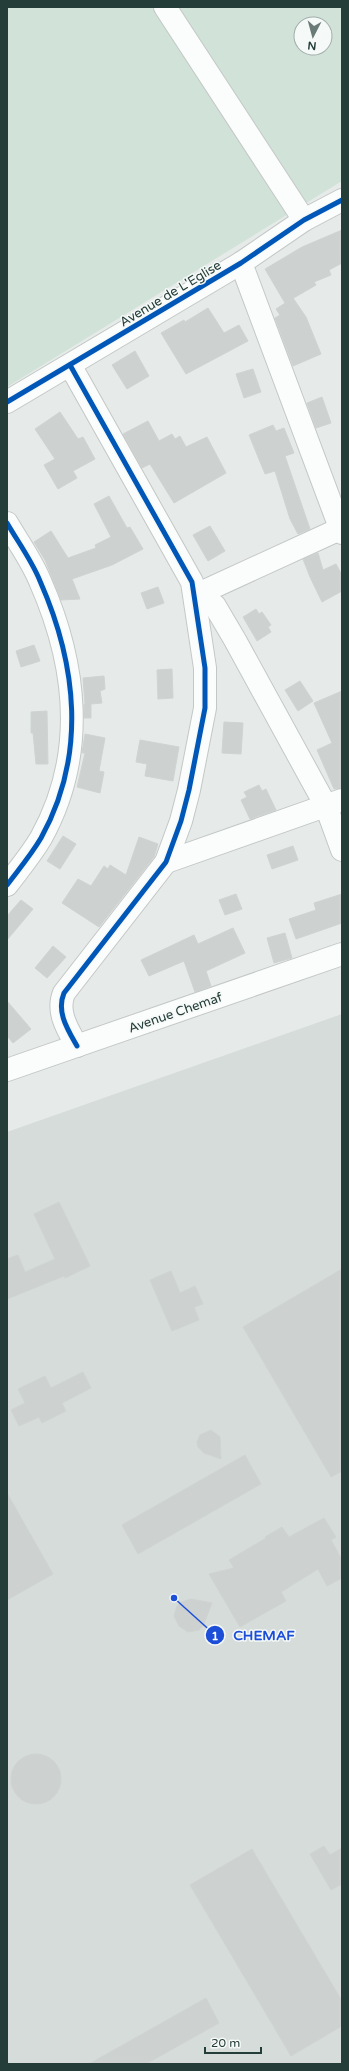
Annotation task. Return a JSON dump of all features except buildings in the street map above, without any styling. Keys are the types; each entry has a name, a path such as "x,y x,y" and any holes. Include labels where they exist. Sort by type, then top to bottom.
{"street":[{"path":"165,7 304,220"},
{"name":"Avenue de L'Eglise","path":"7,402 241,263 304,220 342,200"},
{"path":"196,595 341,530 241,263"},
{"path":"70,365 187,569 196,595 205,668 205,708 189,790 181,821 166,862 64,993 61,1000 62,1016 77,1046"},
{"path":"7,523 40,579 52,612 64,653 73,716 69,755 61,793 41,837 7,885"},
{"path":"196,595 206,599 215,606 334,803 342,850"},
{"path":"166,862 334,803"},
{"name":"Avenue Chemaf","path":"7,1070 342,954"}],"shaded area":[{"path":"342,1014 342,2064 7,2064 7,1132"}],"green space":[{"path":"7,7 342,7 342,181 7,387"}],"cycle path":[{"path":"7,402 241,263 304,220 342,200"},
{"path":"70,365 192,582 205,668 205,708 189,790 181,821 166,862 64,993 61,1007 62,1014 77,1046"},
{"path":"7,523 33,566 53,613 69,677 72,710 71,742 65,775 56,807 41,838 7,885"}],"place":[{"name":"CHEMAF","path":"174,1598"}]}
